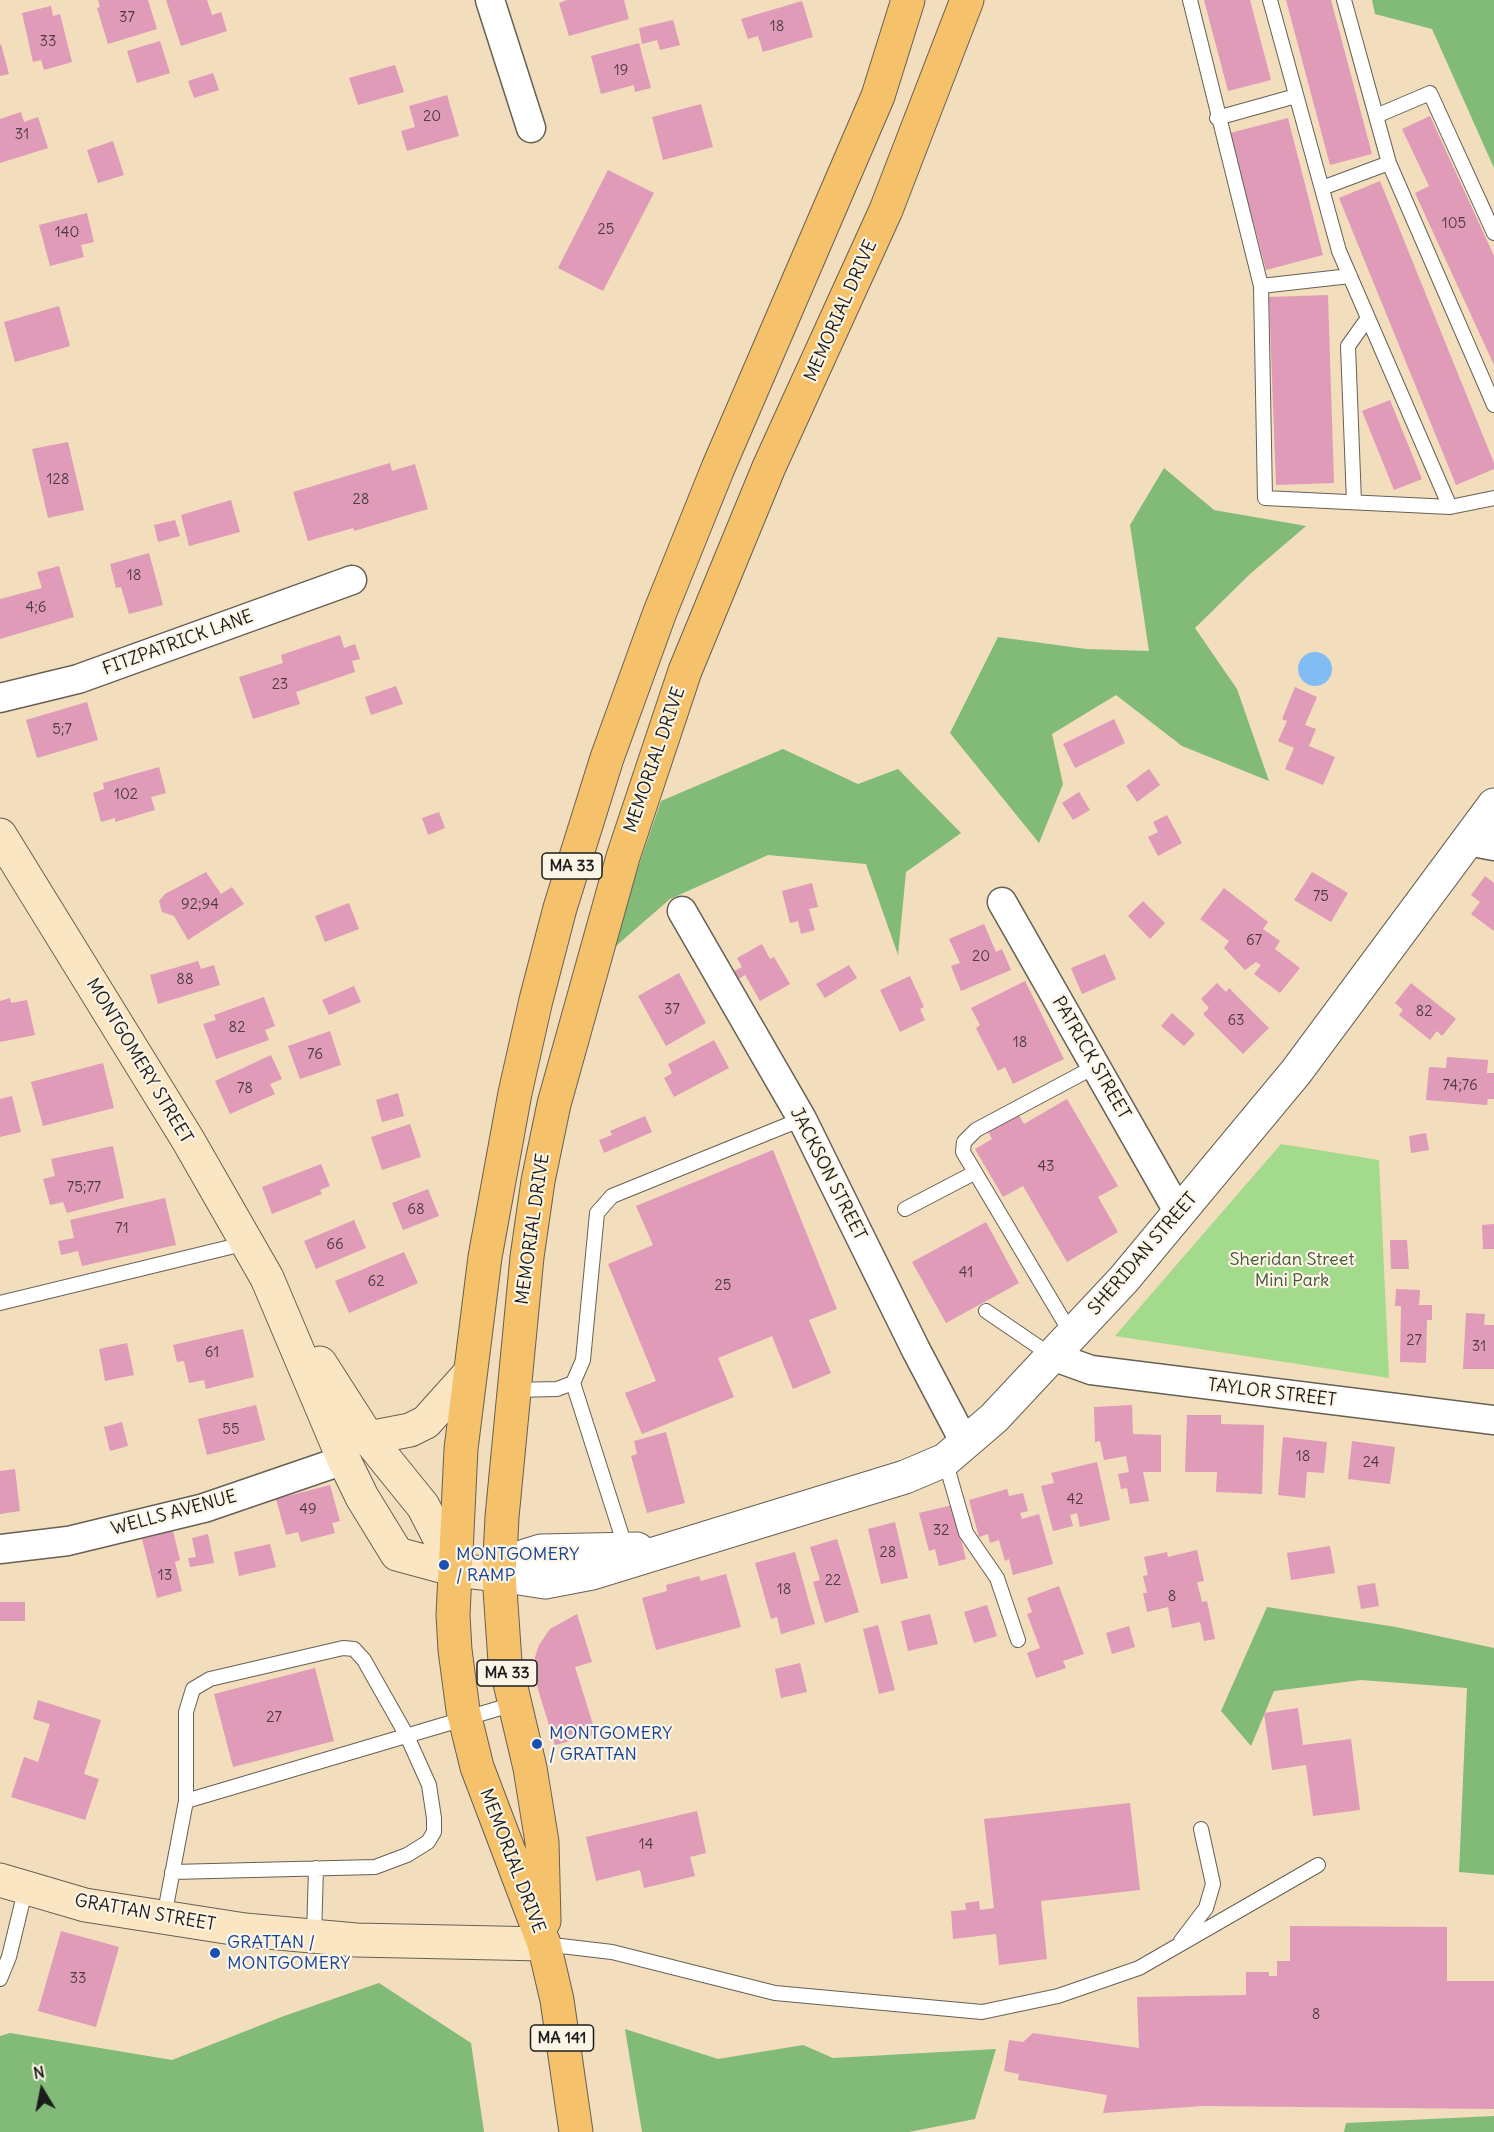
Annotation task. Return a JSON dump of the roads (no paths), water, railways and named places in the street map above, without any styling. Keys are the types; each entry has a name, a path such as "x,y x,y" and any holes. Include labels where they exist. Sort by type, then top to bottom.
{"main road":[{"name":"MEMORIAL DRIVE","path":"544,1944 495,1821 477,1767 465,1719 457,1670 453,1616 461,1449 470,1372 485,1257 515,1093 545,966 582,833 660,612 718,468 879,96 908,0"},
{"name":"MEMORIAL DRIVE","path":"544,1944 542,1842 530,1768 505,1662 499,1575 528,1246 554,1104 595,952 652,764 712,603 769,467 891,199 967,0"},
{"name":"MONTGOMERY STREET","path":"2,844 188,1140 273,1291 368,1438 423,1506 456,1570"},
{"name":"MONTGOMERY STREET","path":"273,1291 344,1460 362,1497 398,1554 456,1570"},
{"path":"368,1438 410,1430 426,1422 470,1372"},
{"path":"456,1570 499,1575"},
{"path":"495,1821 537,1811"},
{"name":"GRATTAN STREET","path":"13,1883 85,1905 163,1919 356,1940 544,1944"},
{"name":"MA 141","path":"544,1944 557,2000 576,2132"}],"street":[{"path":"490,0 531,128"},
{"name":"FITZPATRICK LANE","path":"0,698 78,679 352,579"},
{"name":"SHERIDAN STREET","path":"499,1575 545,1582 567,1580 627,1555 675,1548 905,1477 955,1452 994,1418 1124,1280 1481,843 1494,805"},
{"name":"PATRICK STREET","path":"1002,902 1179,1213"},
{"name":"JACKSON STREET","path":"682,911 802,1119 916,1350 955,1452"},
{"name":"TAYLOR STREET","path":"1062,1346 1091,1370 1494,1420"},
{"name":"WELLS AVENUE","path":"0,1549 68,1541 204,1508 344,1460"}],"lane":[{"path":"1190,0 1217,118 1261,286 1265,498 1449,507 1494,498"},
{"path":"1270,0 1339,251 1449,507"},
{"path":"1344,0 1389,163 1494,405"},
{"path":"1376,116 1430,93 1494,232"},
{"path":"1217,118 1296,96"},
{"path":"1322,188 1389,163"},
{"path":"1261,286 1350,276"},
{"path":"1354,502 1348,346 1368,318"},
{"path":"1062,1346 963,1152 964,1142 976,1130 1096,1066"},
{"path":"627,1555 573,1383 583,1360 597,1213 612,1196 802,1119"},
{"path":"904,1209 974,1173"},
{"path":"0,1303 247,1243"},
{"path":"986,1311 1062,1346"},
{"path":"514,1390 556,1389 573,1383"},
{"path":"955,1452 966,1533 997,1578 1018,1640"},
{"path":"163,1919 172,1872 186,1801 186,1712 193,1689 210,1680 343,1648 354,1648 364,1660 407,1737 429,1785 434,1832 428,1842 407,1855 375,1867 172,1872"},
{"path":"186,1801 514,1704"},
{"path":"1178,1945 1206,1908 1213,1884 1201,1829"},
{"path":"544,1944 612,1952 775,1993 982,2012 1058,1996 1139,1968 1317,1865"},
{"path":"314,1936 316,1868"},
{"path":"0,1979 9,1957 13,1883"}],"water":[{"path":"1315,652 1327,657 1332,669 1327,681 1315,686 1303,681 1298,669 1303,657"}],"place":[{"name":"MONTGOMERY / RAMP","path":"444,1565"},
{"name":"MONTGOMERY / GRATTAN","path":"537,1744"},
{"name":"GRATTAN / MONTGOMERY","path":"215,1953"}],"park label":[{"name":"Sheridan Street Mini Park","path":"1292,1270"}]}
